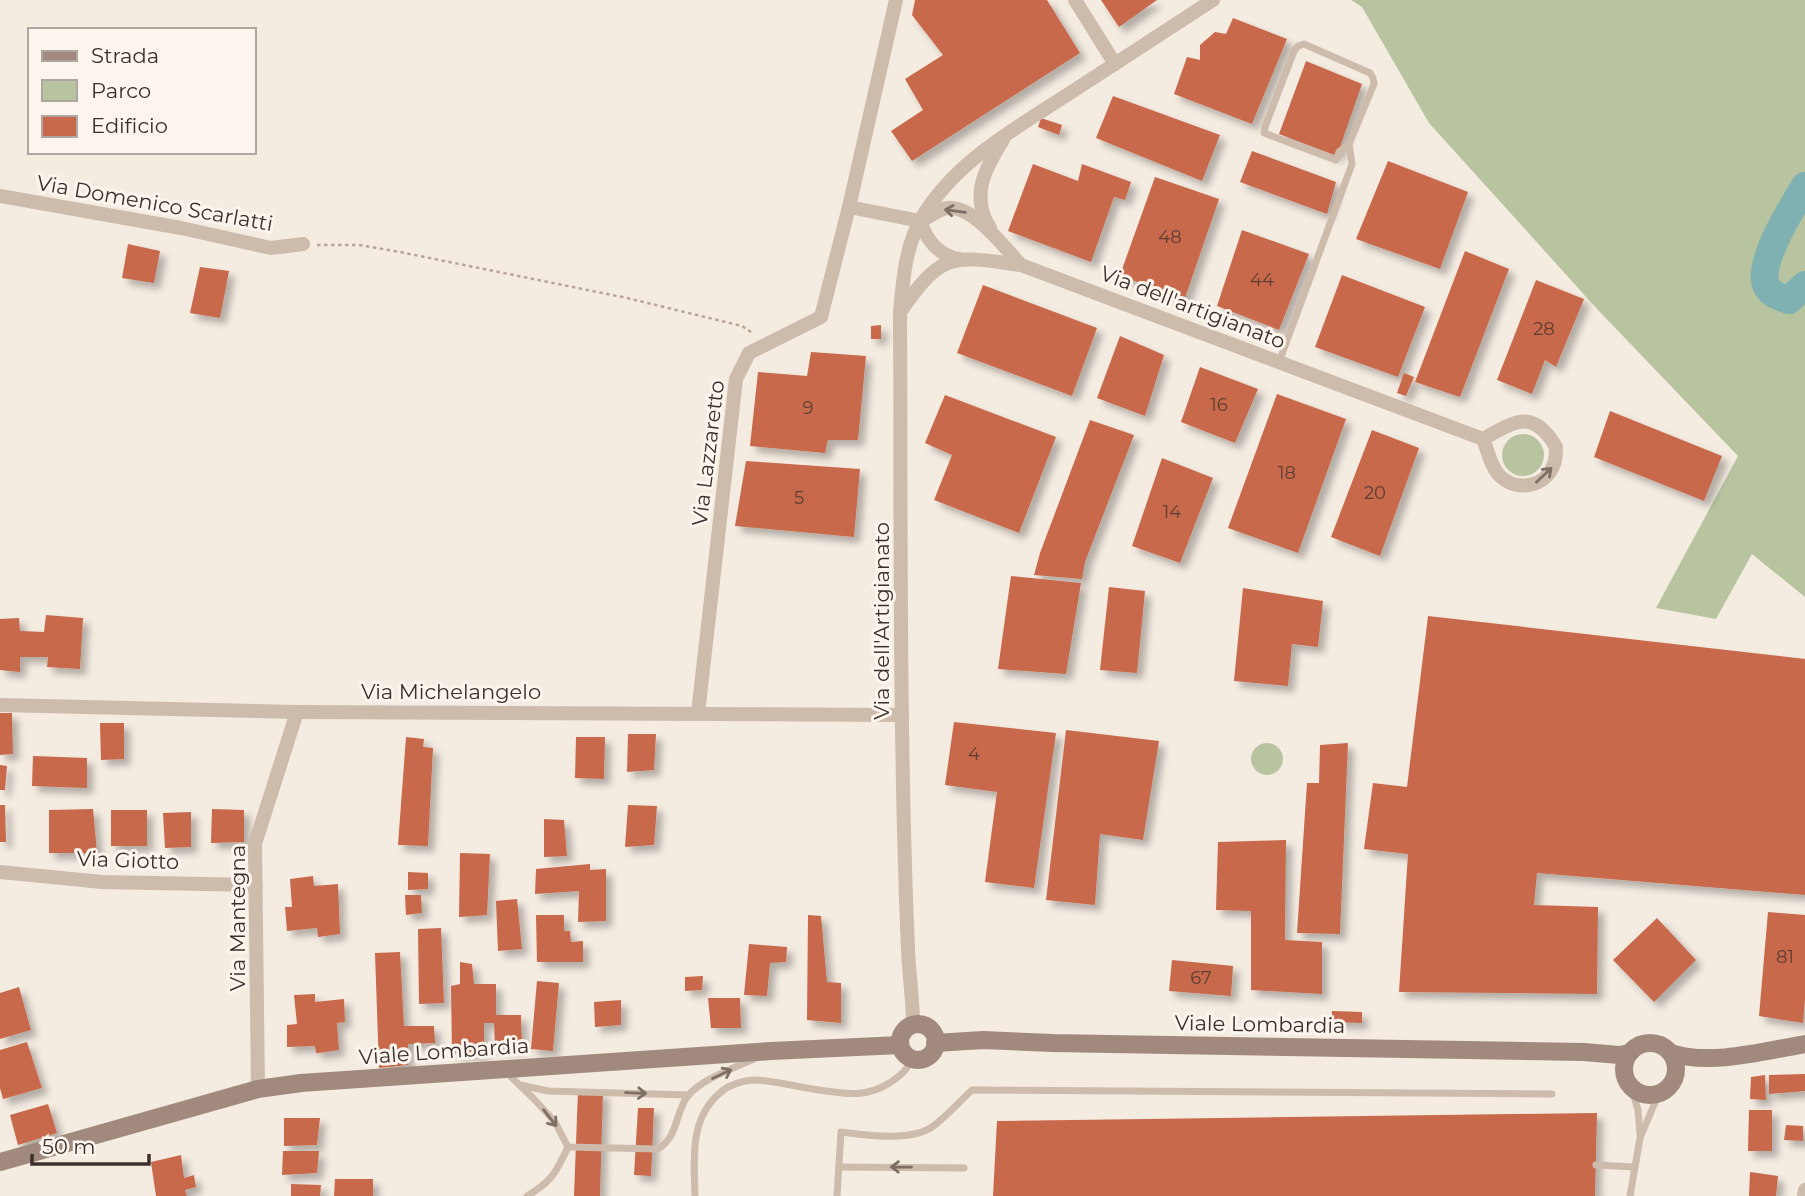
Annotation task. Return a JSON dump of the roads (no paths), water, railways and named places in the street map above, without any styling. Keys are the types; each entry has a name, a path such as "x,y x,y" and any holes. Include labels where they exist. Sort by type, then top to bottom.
{"main road":[{"path":"914,1024 924,1025 933,1032 935,1043 927,1057 922,1059 906,1052 901,1034 914,1024"},
{"name":"Viale Lombardia","path":"935,1043 983,1040 1584,1052 1619,1055 1630,1053"},
{"path":"1724,1057 1688,1070 1659,1093 1644,1094 1629,1083 1625,1066 1630,1053 1643,1044 1650,1043 1685,1058 1724,1057 1805,1044"},
{"name":"Viale Lombardia","path":"0,1162 258,1089 301,1083 771,1051 906,1052"},
{"name":"Viale Lombardia","path":"1584,1052 1608,1062 1629,1083"},
{"path":"1671,1053 1675,1061 1675,1078"}],"street":[{"name":"Via Lazzaretto","path":"698,713 736,379 749,353 821,317 896,0"},
{"path":"1075,0 1115,64"},
{"name":"Via dell'Artigianato","path":"914,1024 908,953 902,715 900,312 905,260 920,221 965,165 1006,135 1213,0"},
{"name":"Via dell'Artigianato","path":"998,241 986,221 980,188 986,169 1006,135"},
{"name":"Via Domenico Scarlatti","path":"0,196 181,228 271,248 303,244"},
{"path":"849,206 920,221 925,236 934,247 948,257 964,260"},
{"name":"Via dell'Artigianato","path":"920,221 945,208 971,214 1021,265"},
{"name":"Via dell'artigianato","path":"900,312 916,289 947,263 964,260 1021,265 1483,439"},
{"path":"1526,421 1541,427 1550,438 1556,447 1555,462 1547,477 1531,486 1518,486 1506,481 1492,466 1483,439 1513,422 1526,421"},
{"name":"Via Michelangelo","path":"0,705 297,712 902,715"},
{"name":"Via Mantegna","path":"258,1089 255,844 297,712"},
{"name":"Via Giotto","path":"0,872 102,882 256,885"},
{"path":"1804,1196 1805,1190"}],"lane":[{"path":"1279,362 1352,164 1349,144 1374,84 1370,73 1304,44 1298,46 1264,133 1336,160 1339,152 1349,144"},
{"path":"568,1147 658,1149 666,1144 671,1136 689,1095 704,1082 771,1051"},
{"path":"695,1196 694,1163 698,1123 713,1098 727,1087 755,1080 851,1095 872,1091 886,1086 908,1067 906,1052"},
{"path":"503,1069 555,1122 568,1147"},
{"path":"1629,1083 1638,1110 1640,1138"},
{"path":"520,1085 548,1091 689,1095"},
{"path":"837,1196 841,1132 915,1135 932,1127 972,1090 1552,1094"},
{"path":"1630,1196 1640,1138 1659,1093"},
{"path":"527,1196 545,1186 558,1169 568,1147"},
{"path":"1596,1165 1633,1167"},
{"path":"839,1167 964,1168"}],"waterway":[{"path":"1805,186 1772,246 1765,271 1766,285 1778,296 1789,300 1805,285"}]}
